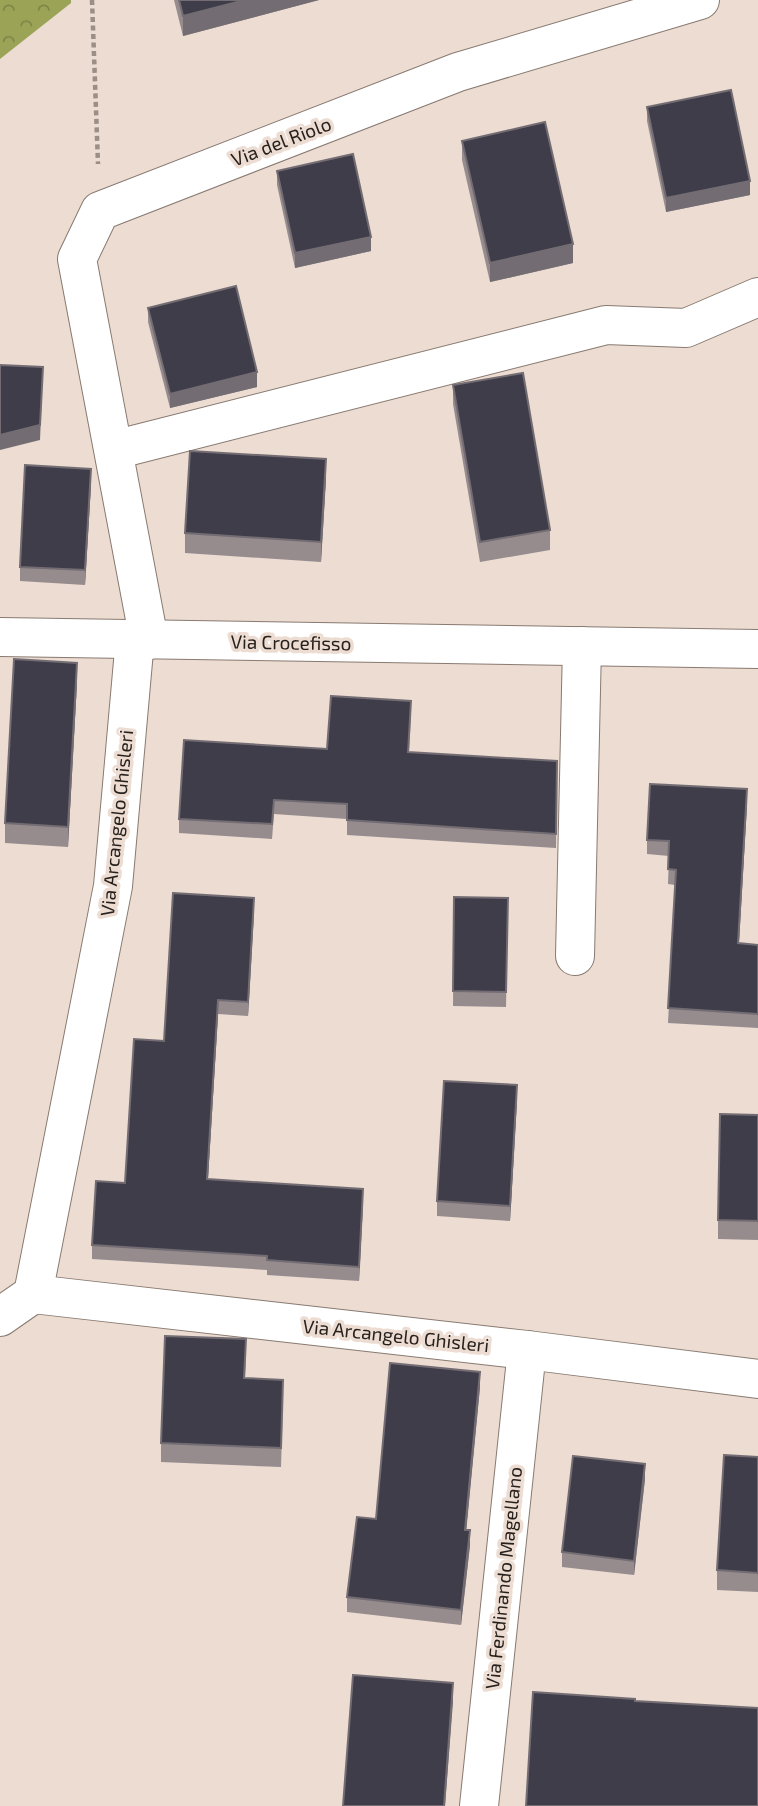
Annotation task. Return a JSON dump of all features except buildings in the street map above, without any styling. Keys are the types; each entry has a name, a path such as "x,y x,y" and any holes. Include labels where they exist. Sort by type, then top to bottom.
{"street":[{"name":"Via del Riolo","path":"100,211 458,72 700,0"},
{"path":"100,211 77,259 114,450 142,639"},
{"path":"114,450 606,325 686,328 758,297"},
{"name":"Via Crocefisso","path":"0,637 758,649"},
{"name":"Via Arcangelo Ghisleri","path":"142,639 113,886 33,1294 758,1379"},
{"path":"575,956 582,646"},
{"path":"0,1317 33,1294"},
{"name":"Via Ferdinando Magellano","path":"479,1806 527,1350"}],"path":[{"path":"92,0 100,211"}],"green space":[{"path":"0,0 71,0 71,3 0,59"}]}
